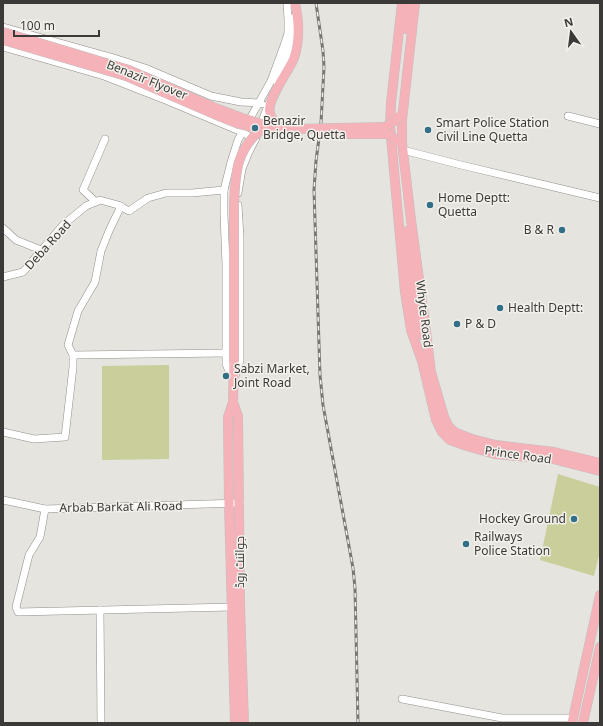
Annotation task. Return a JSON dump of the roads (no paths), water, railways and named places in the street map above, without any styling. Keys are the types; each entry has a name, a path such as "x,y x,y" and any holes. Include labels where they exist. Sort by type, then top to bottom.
{"main road":[{"path":"280,128 270,113 270,107 279,85 294,58 299,35 296,3"},
{"name":"Whyte Road","path":"402,3 391,103 390,126 405,292 411,330 425,359"},
{"path":"398,141 398,117 409,3"},
{"name":"Whyte Road","path":"415,3 402,120 402,150 424,316 425,359"},
{"name":"Benazir Flyover","path":"3,32 129,70 276,133 386,134 398,141"},
{"name":"Benazir Flyover","path":"3,40 126,76 239,124 264,128 295,129 384,127 391,124 398,117"},
{"name":"جوائنٹ روڈ","path":"235,723 228,417 233,402 234,382 234,180 237,165 243,151 251,138 264,128"},
{"name":"Whyte Road","path":"398,141 414,298 425,359"},
{"name":"Prince Road","path":"425,359 444,417 449,427 456,433 496,446 554,452 600,463"},
{"name":"Prince Road","path":"425,359 436,420 442,432 450,440 495,454 553,459 600,471"},
{"name":"جوائنٹ روڈ","path":"233,402 238,416 240,607 244,723"},
{"path":"572,720 600,595"},
{"path":"583,723 600,647"}],"street":[{"path":"234,382 226,364 224,190 238,140 273,76 285,43 288,33 287,3"},
{"path":"234,382 240,360 240,237 238,195 242,169 286,60 294,18 292,3"},
{"path":"3,27 145,68 211,96 241,102 259,103 267,106"},
{"path":"3,47 104,76 242,132 255,140"},
{"path":"568,116 600,124"},
{"path":"105,140 83,190 96,202 100,200 118,204 129,211 148,198 166,193 192,193 224,190"},
{"path":"402,150 600,198"},
{"name":"Deba Road","path":"3,277 23,272 63,225 86,206 96,202"},
{"path":"3,432 34,438 64,437 73,367 73,355 68,345 78,310 95,282 101,251 121,206"},
{"path":"3,228 16,240 41,250"},
{"path":"73,355 226,353"},
{"name":"Arbab Barkat Ali Road","path":"3,500 45,509 240,504"},
{"path":"45,509 40,537 29,555 16,607 18,612 232,607"},
{"path":"100,610 101,723"},
{"path":"402,699 502,718 572,720"}],"railway":[{"path":"316,3 324,67 321,123 314,190 320,375 323,405 353,568 355,588 358,723"}],"place":[{"name":"Benazir Bridge, Quetta","path":"255,128"},
{"name":"Smart Police Station Civil Line Quetta","path":"428,130"},
{"name":"Home Deptt: Quetta","path":"430,205"},
{"name":"B & R","path":"562,230"},
{"name":"Health Deptt:","path":"500,308"},
{"name":"P & D","path":"457,324"},
{"name":"Sabzi Market, Joint Road","path":"226,376"},
{"name":"Hockey Ground","path":"574,519"},
{"name":"Railways Police Station","path":"466,544"}]}
